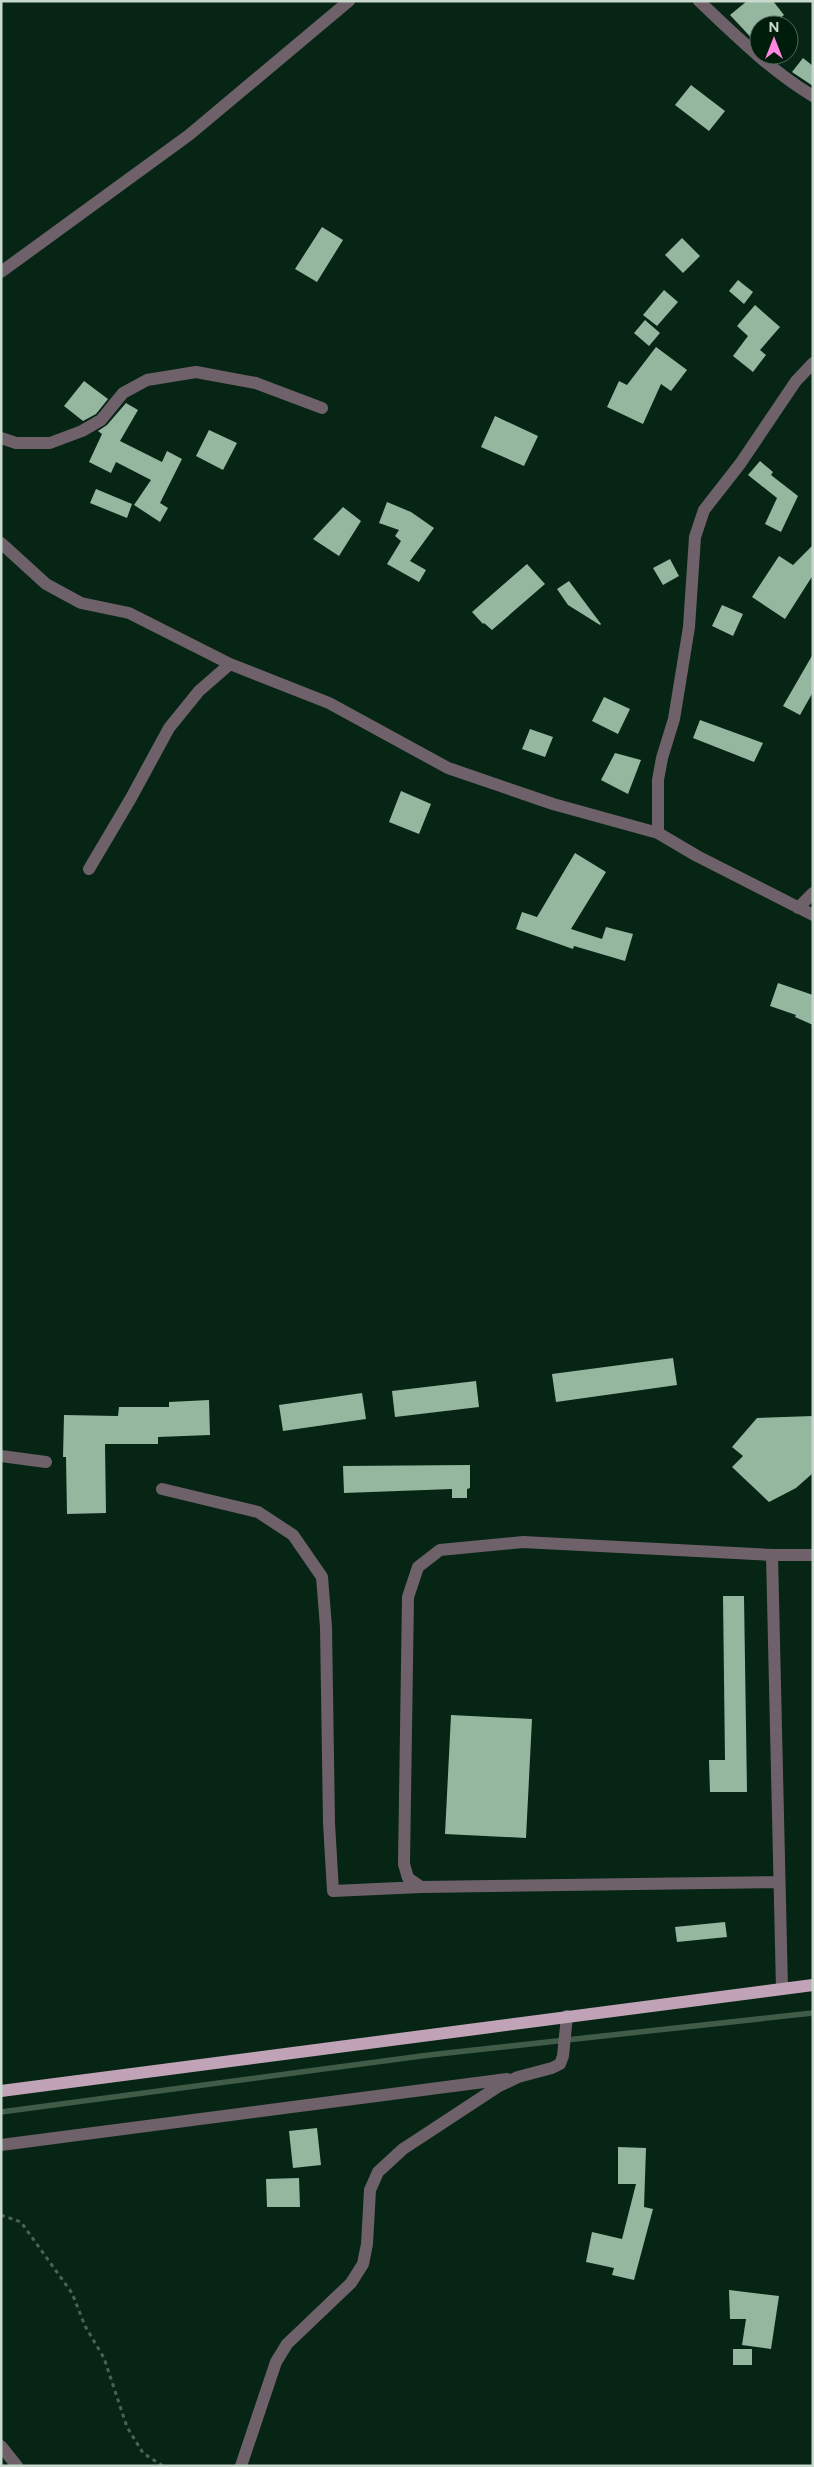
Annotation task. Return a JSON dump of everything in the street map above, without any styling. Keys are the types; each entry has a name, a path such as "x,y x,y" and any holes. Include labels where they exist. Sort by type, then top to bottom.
{"main road":[{"path":"1,2091 813,1985"}],"street":[{"path":"1,272 189,135 349,1"},
{"path":"699,1 740,40 798,87 813,96"},
{"path":"658,833 658,780 662,758 674,719 689,627 695,537 704,510 740,464 796,380 813,363"},
{"path":"1,438 16,442 50,444 82,432 101,420 124,394 147,380 196,372 256,383 322,408"},
{"path":"1,543 46,584 81,603 129,613 230,664 329,703 448,768 553,804 658,833 698,856 813,915"},
{"path":"88,869 132,798 169,728 199,691 230,664"},
{"path":"798,908 813,893"},
{"path":"1,1456 46,1462"},
{"path":"162,1488 258,1512 293,1536 322,1577 326,1627 329,1823 333,1891 421,1886 779,1882"},
{"path":"421,1886 408,1878 404,1864 408,1598 418,1567 440,1550 523,1542 772,1555 813,1555"},
{"path":"772,1555 782,1989"},
{"path":"1,2146 518,2077 560,2064 563,2056 567,2016"},
{"path":"241,2466 276,2362 288,2344 351,2283 362,2264 367,2244 370,2190 378,2172 403,2149 499,2086 518,2077"},
{"path":"1,2446 17,2466"}],"path":[{"path":"1,2215 20,2222 72,2293 86,2326 104,2358 126,2428 143,2453 163,2466"}],"building":[{"path":"747,1 773,1 784,15 749,15 749,35 730,15"},
{"path":"803,58 813,66 813,86 792,72"},
{"path":"691,85 725,111 709,131 675,105"},
{"path":"322,227 343,240 317,282 295,269"},
{"path":"682,238 700,256 683,273 665,255"},
{"path":"738,280 753,292 744,304 729,291"},
{"path":"664,290 678,302 657,326 643,315"},
{"path":"755,305 780,327 760,350 766,355 753,372 733,356 748,336 737,326"},
{"path":"645,320 660,333 649,346 634,333"},
{"path":"656,347 687,370 671,391 661,384 643,424 607,407 619,381 627,385"},
{"path":"84,381 108,399 96,414 83,421 64,406"},
{"path":"126,403 138,410 120,441 162,462 167,451 182,459 160,503 168,508 160,522 134,505 151,480 116,462 111,473 89,462 102,434 98,431 107,425"},
{"path":"495,416 538,436 524,466 481,447"},
{"path":"209,430 237,443 223,470 196,456"},
{"path":"760,461 773,472 771,475 798,496 781,532 765,524 777,498 748,475"},
{"path":"96,489 132,504 127,518 90,503"},
{"path":"387,502 411,512 434,528 410,561 426,570 419,582 387,564 401,541 395,536 399,530 379,523"},
{"path":"343,507 361,521 339,556 313,539"},
{"path":"813,545 813,575 785,619 752,597 779,556 793,565"},
{"path":"670,559 679,576 663,585 653,568"},
{"path":"527,564 545,584 492,630 483,624 472,612"},
{"path":"569,581 600,625 568,605 557,589"},
{"path":"722,605 743,614 733,636 712,626"},
{"path":"813,654 813,692 800,715 783,706"},
{"path":"604,697 630,709 618,734 592,721"},
{"path":"700,720 763,743 754,762 693,738"},
{"path":"530,729 553,737 545,757 522,749"},
{"path":"615,753 641,760 628,794 601,780"},
{"path":"401,791 431,804 419,834 389,822"},
{"path":"575,853 606,872 571,929 602,939 606,927 633,934 625,961 574,946 573,949 516,929 522,912 537,917"},
{"path":"778,983 813,995 813,1025 795,1017 796,1015 770,1006"},
{"path":"673,1358 677,1385 556,1402 552,1374"},
{"path":"476,1381 479,1407 395,1417 392,1391"},
{"path":"362,1393 366,1419 283,1431 279,1405"},
{"path":"209,1400 210,1435 158,1437 158,1444 105,1444 106,1513 67,1514 66,1457 63,1457 64,1415 118,1416 119,1407 169,1407 169,1402"},
{"path":"813,1416 813,1473 796,1488 769,1502 732,1467 743,1456 732,1447 757,1418"},
{"path":"470,1465 470,1488 467,1489 467,1498 452,1498 452,1489 344,1493 343,1466"},
{"path":"723,1596 744,1596 747,1792 710,1792 709,1760 725,1760"},
{"path":"451,1715 532,1719 526,1838 445,1834"},
{"path":"725,1922 727,1937 677,1942 675,1927"},
{"path":"317,2128 321,2165 293,2168 289,2131"},
{"path":"618,2147 646,2148 644,2207 653,2209 634,2280 612,2275 614,2268 586,2262 592,2232 622,2239 636,2184 618,2184"},
{"path":"299,2178 300,2207 267,2207 266,2179"},
{"path":"729,2290 779,2296 771,2349 742,2345 746,2319 730,2319"},
{"path":"733,2349 752,2349 752,2365 733,2365"}],"waterway":[{"path":"1,2112 429,2055 813,2013"}]}
